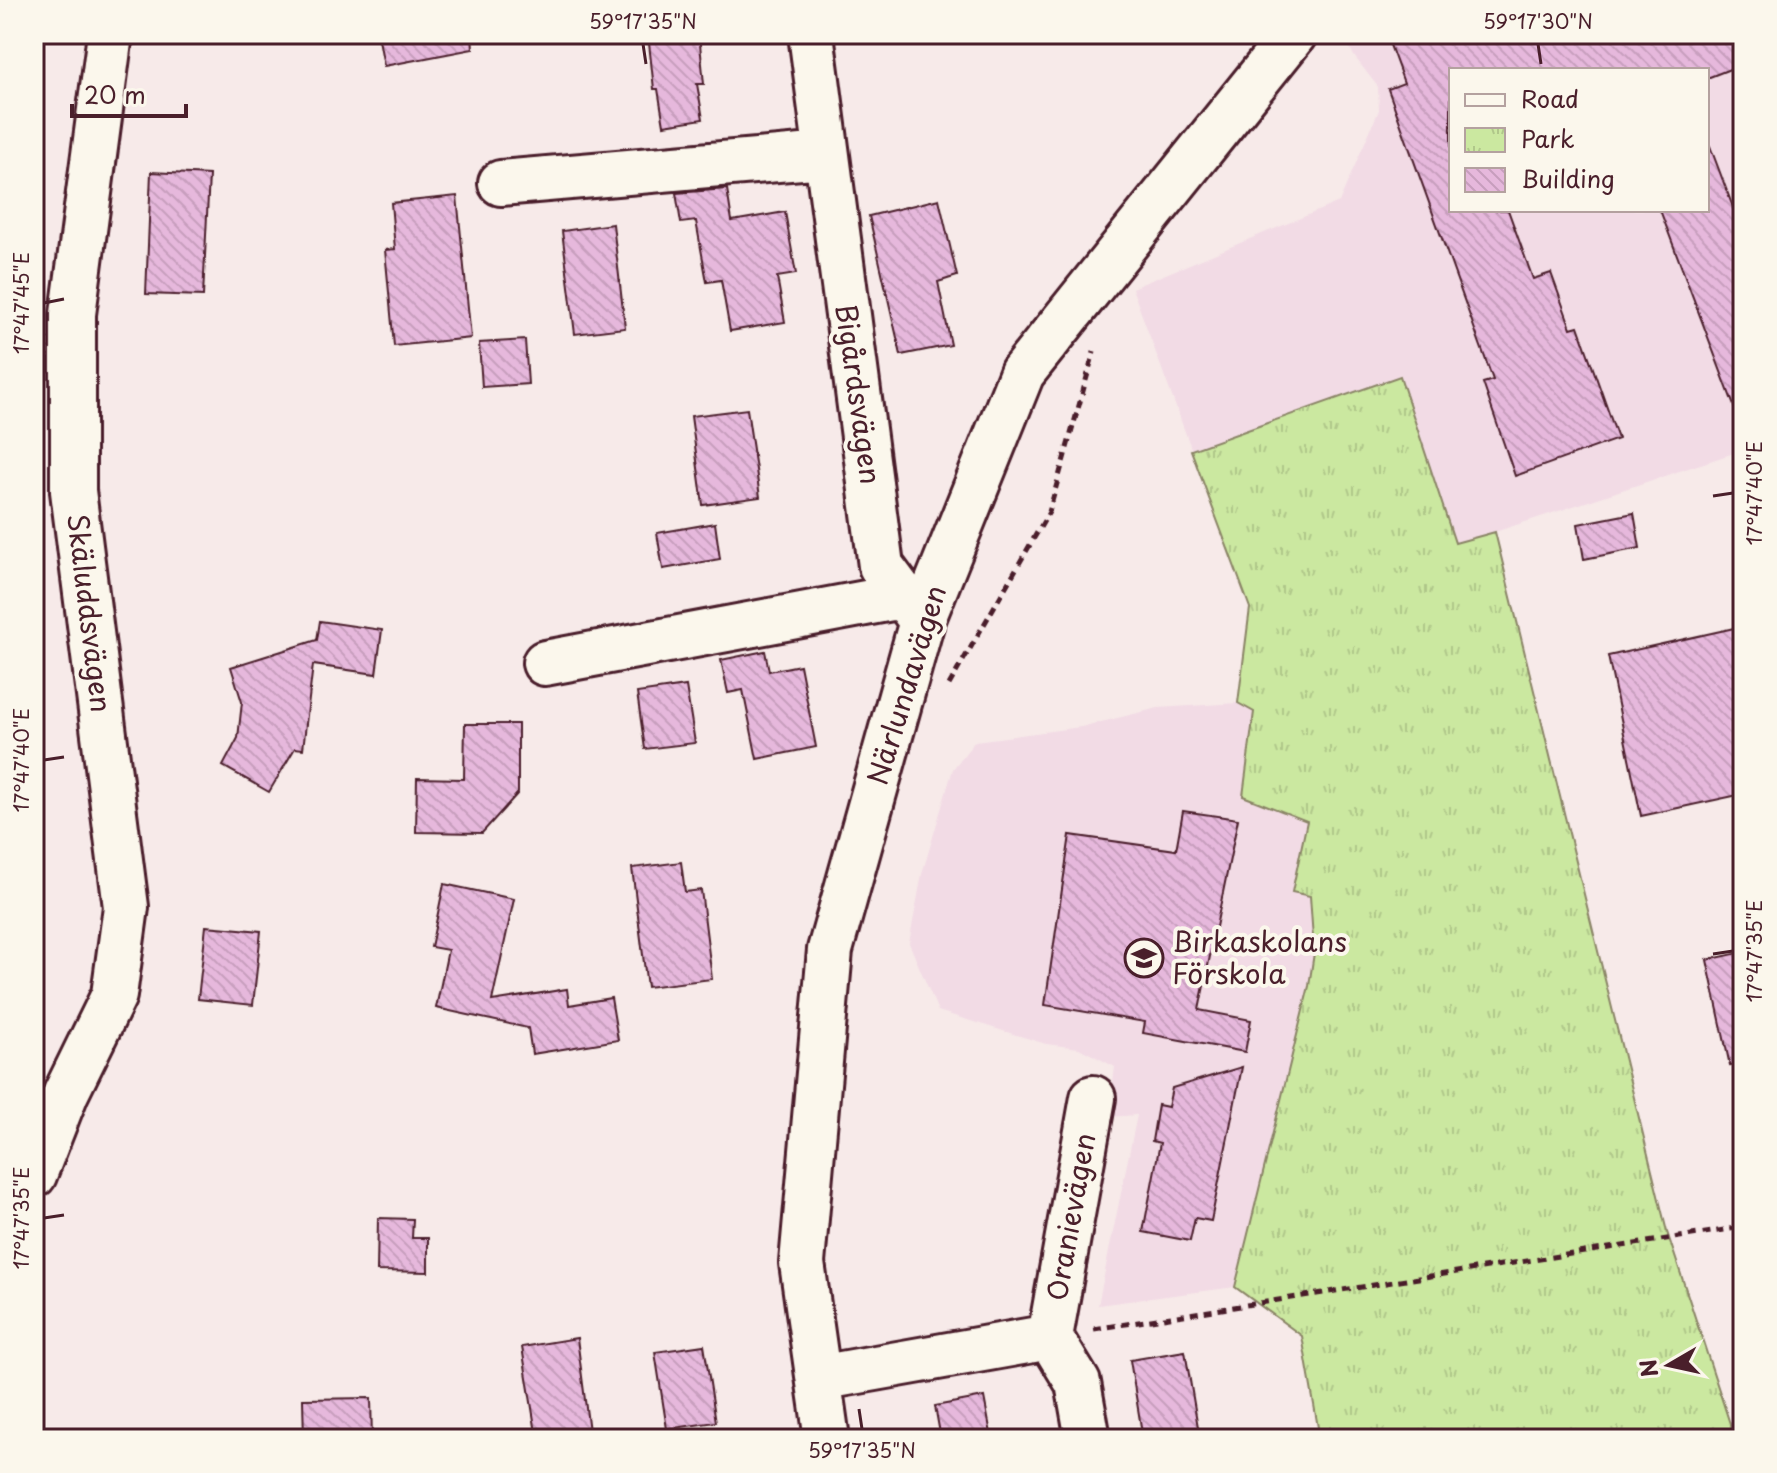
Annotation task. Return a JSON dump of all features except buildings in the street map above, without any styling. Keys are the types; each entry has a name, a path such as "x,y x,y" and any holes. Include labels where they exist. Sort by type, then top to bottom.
{"street":[{"name":"Skäluddsvägen","path":"34,1175 66,1093 114,995 126,907 73,491 73,314 110,34"},
{"name":"Bigårdsvägen","path":"811,34 881,566 913,608"},
{"name":"Närlundavägen","path":"827,1439 802,1263 830,950 913,608 1022,373 1294,34"},
{"path":"501,183 825,155"},
{"path":"545,663 913,608"},
{"name":"Oranievägen","path":"1088,1439 1078,1383 1050,1337 1093,1098"},
{"name":"Oranievägen","path":"819,1378 1050,1337"}],"path":[{"path":"946,691 1049,512 1097,341"},
{"path":"1050,1337 1743,1227"}],"shaded area":[{"path":"1343,34 1743,34 1743,450 1250,608 1132,288 1339,202 1379,110 1378,87 1354,56"},
{"path":"1238,703 1254,712 1243,795 1308,820 1293,891 1311,896 1314,953 1309,986 1235,1287 1098,1305 1137,1115 1108,1117 1115,1067 1079,1048 1046,1044 938,1011 909,943 922,874 953,769 975,741 1081,727 1158,708"}],"green space":[{"path":"1400,376 1455,543 1495,532 1667,1232 1735,1439 1320,1439 1302,1336 1235,1287 1309,986 1314,953 1310,896 1292,892 1307,821 1243,796 1254,712 1238,703 1250,608 1191,450"}],"place":[{"name":"Birkaskolans Förskola","path":"1144,958"}]}
